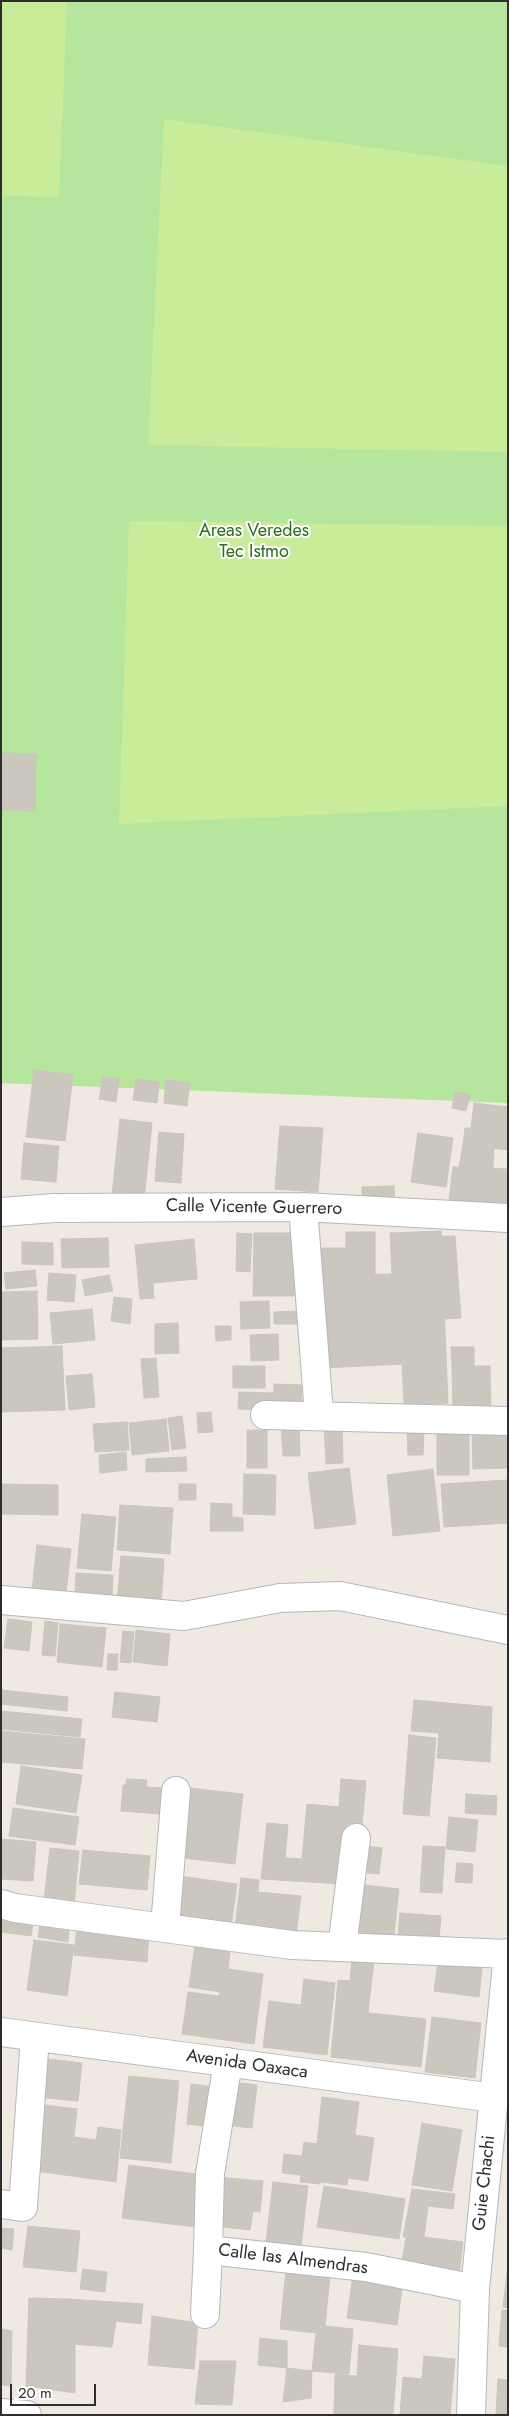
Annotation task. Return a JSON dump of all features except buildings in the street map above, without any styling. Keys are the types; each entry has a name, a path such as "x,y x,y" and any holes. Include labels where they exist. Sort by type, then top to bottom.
{"street":[{"name":"Calle Vicente Guerrero","path":"1,1212 54,1208 303,1207 508,1218"},
{"path":"303,1207 319,1414"},
{"path":"265,1415 319,1414 508,1421"},
{"path":"1,1600 184,1616 280,1598 340,1596 508,1630"},
{"path":"165,1927 176,1791"},
{"path":"342,1947 356,1838"},
{"path":"1,1904 15,1908 292,1945 508,1954"},
{"name":"Guie Chachi","path":"471,2415 475,2289 508,1954"},
{"name":"Avenida Oaxaca","path":"1,2032 494,2098"},
{"path":"12,2206 36,2037"},
{"name":"Calle las Almendras","path":"228,2062 210,2174 208,2250 366,2268 475,2289"},
{"path":"205,2314 208,2250"},
{"path":"1,2413 27,2415"}],"green space":[{"name":"Areas Veredes Tec Istmo","path":"1,1 508,1 508,1103 1,1083"},
{"path":"1,1 67,1 59,198 1,195"},
{"path":"164,119 508,166 508,452 148,445"},
{"path":"129,521 508,526 508,806 119,824"}]}
